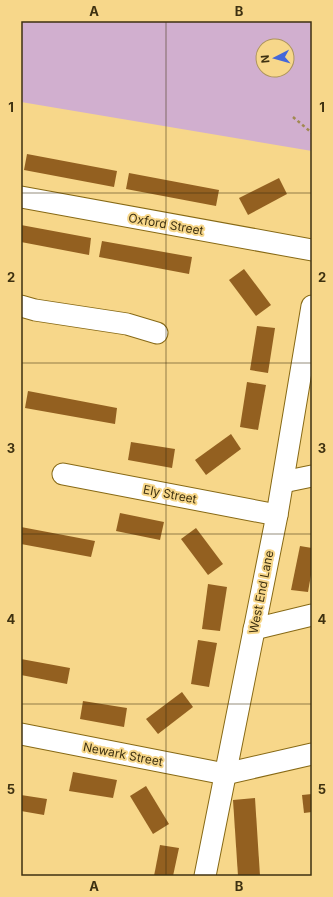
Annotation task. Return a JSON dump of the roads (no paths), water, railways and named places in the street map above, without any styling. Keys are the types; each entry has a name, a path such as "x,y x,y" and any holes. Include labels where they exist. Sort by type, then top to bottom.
{"street":[{"name":"Oxford Street","path":"21,197 312,250"},
{"path":"21,306 36,310 127,324 157,333"},
{"name":"West End Lane","path":"205,876 277,515 312,306"},
{"name":"Ely Street","path":"63,474 277,515"},
{"path":"283,482 312,476"},
{"path":"254,629 312,615"},
{"name":"Newark Street","path":"21,734 225,774"},
{"path":"225,774 312,754"}]}
